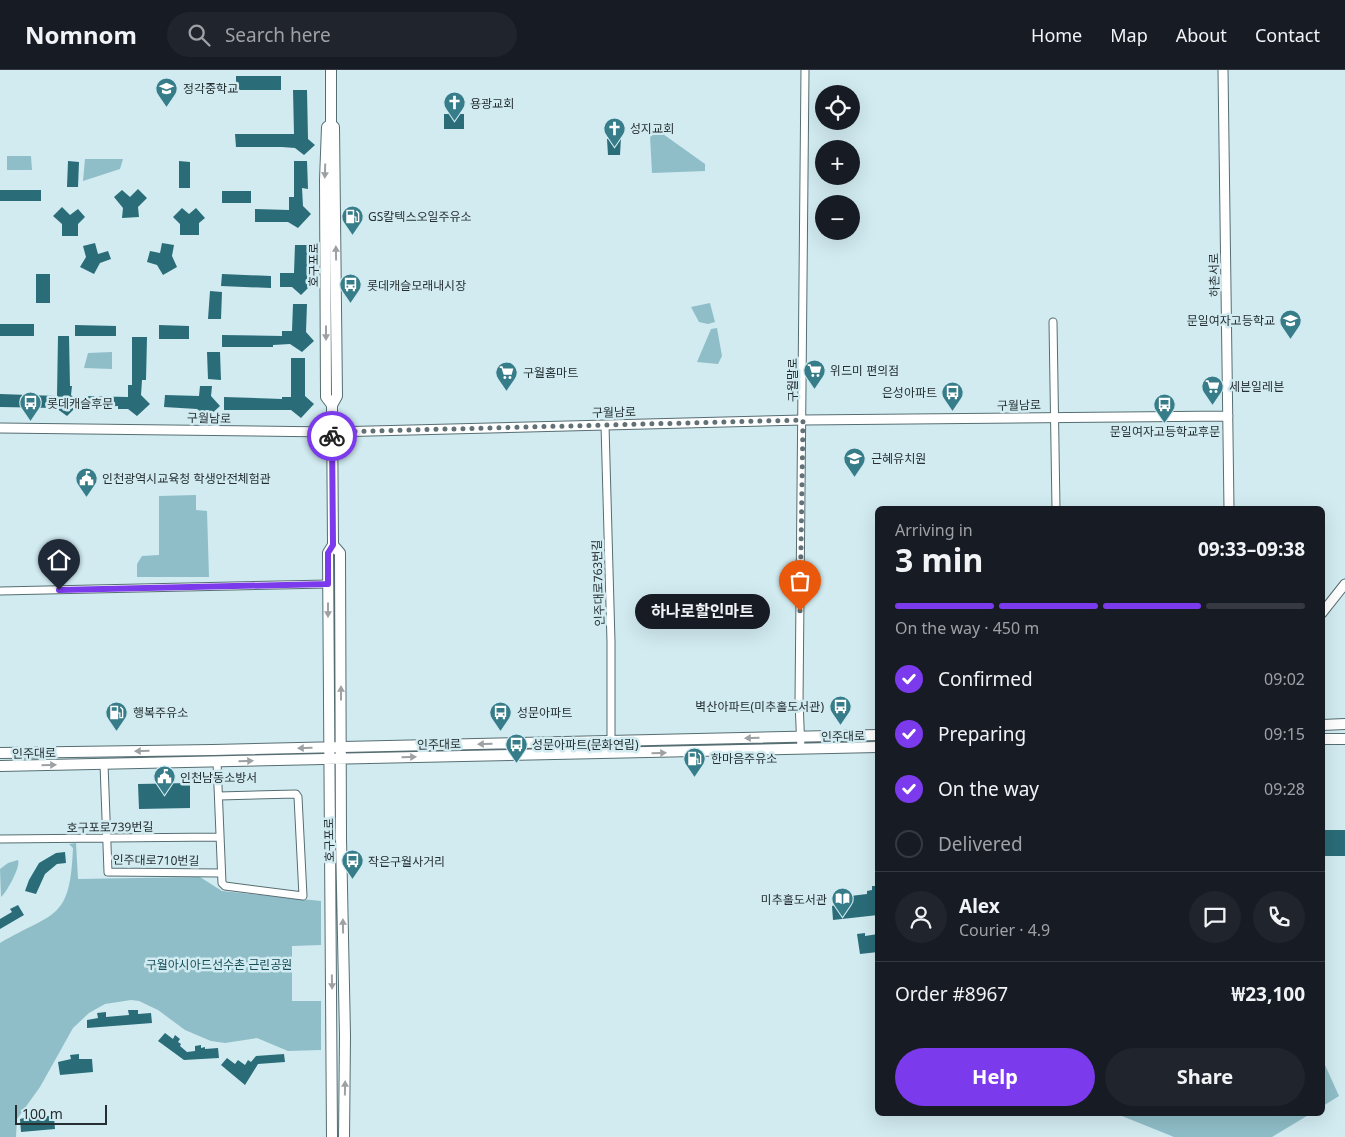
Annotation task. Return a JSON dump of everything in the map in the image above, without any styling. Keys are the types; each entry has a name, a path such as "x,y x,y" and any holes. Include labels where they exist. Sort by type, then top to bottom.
{"main road":[{"name":"호구포로","path":"331,70 331,124 334,127 337,274 337,396 332,405 333,545 328,553 332,1137"},
{"name":"호구포로","path":"333,545 340,553 346,1036 344,1137"},
{"path":"1325,725 1345,724"},
{"name":"인주대로","path":"0,766 217,762 329,758 341,752 611,741 875,735"},
{"path":"1325,739 1345,739"},
{"name":"인주대로","path":"0,752 329,747 341,752 875,747"}],"street":[{"name":"구월말로","path":"801,749 799,702 805,70"},
{"name":"하촌서로","path":"1223,70 1229,506"},
{"path":"1054,322 1056,506"},
{"name":"구월남로","path":"0,428 332,432 803,420 1228,416"},
{"name":"인주대로763번길","path":"605,425 611,642 611,741"},
{"path":"0,591 328,584"},
{"path":"1325,609 1345,584"},
{"path":"217,762 222,883 225,886 303,896 298,797 296,794 219,796"},
{"name":"인주대로710번길","path":"104,764 108,872 221,873"},
{"name":"호구포로739번길","path":"0,840 220,837"}],"green space":[{"path":"663,134 705,164 705,171 652,173 650,135"},
{"path":"7,156 31,156 32,170 7,170"},
{"path":"85,159 123,159 120,169 83,181"},
{"path":"710,303 715,322 708,324 699,322 691,307"},
{"path":"717,328 722,356 718,364 697,362 711,329"},
{"path":"112,352 112,369 84,368 88,353"},
{"path":"196,495 196,510 207,511 209,577 137,577 137,564 142,556 159,555 159,496"},
{"name":"구월아시아드선수촌 근린공원","path":"76,843 78,879 200,877 222,891 321,901 321,945 292,946 292,1001 321,1001 321,1050 288,1051 257,1038 225,1043 211,1041 185,1030 158,1010 139,1001 131,1000 105,1004 89,1013 73,1028 40,1087 17,1119 16,1137 0,1137 0,943 46,918 56,911 63,902 71,872 73,848 69,844"},
{"path":"18,860 13,879 1,897 0,869 8,863"},
{"path":"1325,1065 1339,1096 1325,1105"},
{"path":"1122,1116 1307,1116 1272,1137 1174,1137"}],"building":[{"path":"236,76 281,76 281,90 236,90"},
{"path":"293,90 307,90 308,139 315,145 304,155 295,148 236,147 235,134 294,134"},
{"name":"용광교회","path":"444,114 464,114 464,129 444,129"},
{"name":"성지교회","path":"615,136 621,137 620,155 608,155 607,139 615,138"},
{"path":"68,161 79,162 78,187 67,187"},
{"path":"179,161 190,162 190,188 179,188"},
{"path":"294,161 307,161 308,189 302,188 303,206 311,214 298,228 288,222 255,222 255,209 289,210 289,197 294,197"},
{"path":"138,189 147,198 138,207 139,217 122,218 123,208 114,197 122,190 130,197"},
{"path":"0,190 41,190 41,201 0,201"},
{"path":"222,191 251,191 251,203 222,203"},
{"path":"62,207 70,215 78,209 85,217 78,224 78,236 62,236 62,224 53,216"},
{"path":"182,208 189,214 196,208 205,218 199,223 199,235 180,235 180,224 173,217"},
{"path":"95,243 98,254 108,251 111,259 100,263 94,274 80,267 86,257 83,246"},
{"path":"162,243 174,245 172,256 177,267 163,275 157,265 147,262 150,251 160,253"},
{"path":"295,245 307,245 307,273 314,282 301,295 292,287 280,287 280,273 294,273"},
{"path":"36,274 50,274 50,303 36,303"},
{"path":"222,274 271,276 271,288 221,286"},
{"path":"210,291 222,292 221,319 208,319"},
{"path":"293,304 307,304 306,332 314,341 302,352 290,344 273,345 273,347 222,347 222,335 282,336 282,331 292,331"},
{"path":"0,324 34,324 34,336 0,336"},
{"path":"75,325 116,326 116,336 75,336"},
{"path":"159,325 189,326 189,339 159,339"},
{"path":"58,336 69,336 71,395 79,404 67,416 56,408 0,407 0,394 57,396"},
{"path":"132,337 147,337 146,380 142,380 141,395 150,404 137,416 128,409 118,409 118,406 84,407 84,396 128,397 128,385 132,385"},
{"path":"207,352 220,352 221,380 208,379"},
{"path":"291,358 305,358 305,396 314,404 301,418 291,410 224,410 224,397 282,399 282,397 291,397"},
{"path":"200,386 212,386 211,396 220,406 208,417 197,409 164,407 165,395 199,396"},
{"name":"인천남동소방서","path":"190,783 190,808 139,809 138,784"},
{"path":"1325,830 1345,830 1345,856 1325,856"},
{"path":"65,852 66,863 57,864 45,874 36,894 25,891 39,863 56,853"},
{"name":"미추홀도서관","path":"872,886 875,886 875,915 833,920 832,906 835,905 834,898 867,894 867,891 872,890"},
{"path":"18,905 24,915 0,929 0,919 12,912 10,909"},
{"path":"865,933 865,936 875,934 875,952 860,954 857,934"},
{"path":"128,1010 138,1010 138,1014 151,1013 152,1023 87,1028 87,1020 98,1018 97,1013 106,1012 106,1017 129,1015"},
{"path":"165,1033 173,1039 175,1035 180,1039 178,1042 181,1044 180,1046 187,1052 195,1051 195,1046 201,1045 201,1048 205,1047 205,1049 218,1048 219,1058 184,1060 158,1041"},
{"path":"79,1054 79,1059 92,1059 93,1072 60,1075 58,1062 71,1059 70,1055"},
{"path":"284,1054 285,1062 258,1064 245,1085 221,1065 227,1058 235,1064 238,1060 245,1065 248,1060 251,1062 256,1056"},
{"path":"40,1111 41,1116 54,1116 55,1129 21,1132 20,1119 32,1116 32,1112"}],"way so far":[{"path":"332,436 332,432 803,420 800,611"}],"place":[{"name":"정각중학교","path":"167,107"},
{"name":"용광교회","path":"454,122"},
{"name":"성지교회","path":"614,147"},
{"name":"GS칼텍스오일주유소","path":"352,235"},
{"name":"롯데캐슬모래내시장","path":"351,304"},
{"name":"문일여자고등학교","path":"1291,339"},
{"name":"위드미 편의점","path":"814,389"},
{"name":"구월홈마트","path":"507,391"},
{"name":"세븐일레븐","path":"1213,405"},
{"name":"은성아파트","path":"953,411"},
{"name":"롯데캐슬후문","path":"31,422"},
{"name":"문일여자고등학교후문","path":"1165,423"},
{"name":"근혜유치원","path":"855,477"},
{"name":"인천광역시교육청 학생안전체험관","path":"86,497"},
{"name":"하나로할인마트","path":"800,611"},
{"name":"벽산아파트(미추홀도서관)","path":"840,725"},
{"name":"행복주유소","path":"117,731"},
{"name":"성문아파트","path":"501,731"},
{"name":"성문아파트(문화연립)","path":"516,763"},
{"name":"한마음주유소","path":"695,777"},
{"name":"인천남동소방서","path":"164,796"},
{"name":"작은구월사거리","path":"352,880"},
{"name":"미추홀도서관","path":"843,918"}],"route":[{"path":"59,590 328,584 328,553 333,545 332,436"}]}
